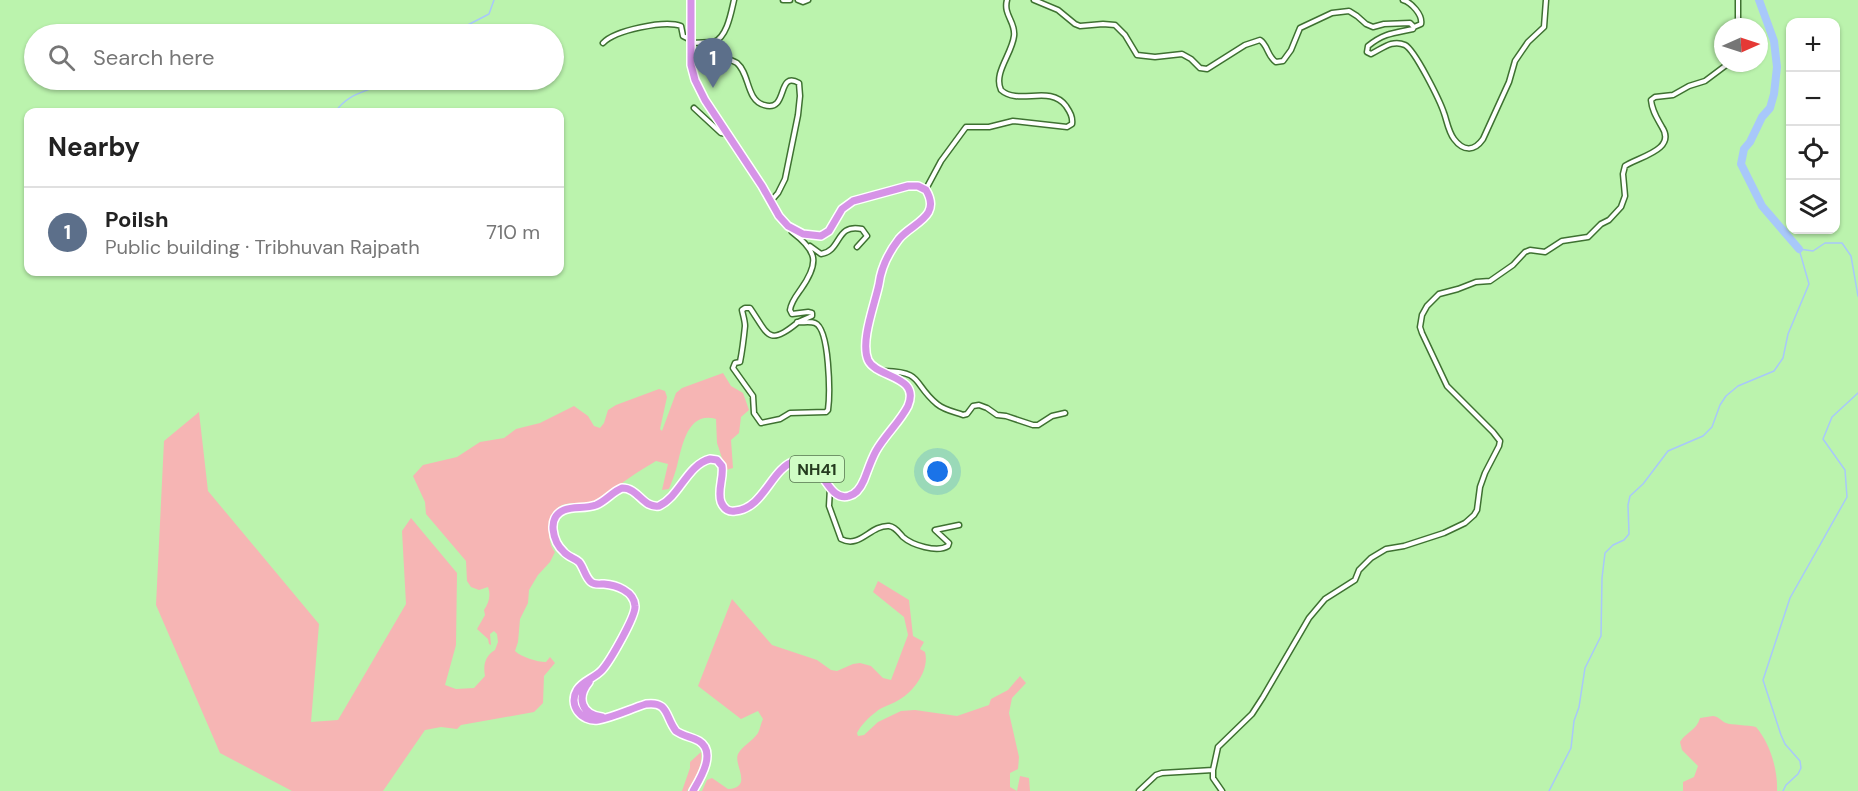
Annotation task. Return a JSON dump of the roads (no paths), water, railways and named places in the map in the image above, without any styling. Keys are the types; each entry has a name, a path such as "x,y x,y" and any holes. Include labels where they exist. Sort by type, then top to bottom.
{"highway":[{"path":"691,0 692,65 695,80 705,100 779,216 790,228 809,236 821,236 830,231 842,209 853,201 908,186 918,186 926,190 930,203 927,215 897,242 880,278 866,349 869,362 879,371"},
{"name":"NH41","path":"693,791 705,765 707,755 705,748 699,741 676,731 664,708 657,704 646,704 597,720 587,719 576,709 574,700 577,690 604,667 632,620 635,604 632,597 624,590 591,582 580,563 563,552 556,542 554,519 559,513 568,509 596,505 622,488 634,491 648,505 659,506 669,499 697,466 710,459 717,460 722,466 720,495 722,505 729,511 752,505 782,470 795,461 805,461 812,465 830,487 842,497 857,492 876,451 907,406 910,396 905,385 894,376 879,371"}],"street":[{"path":"603,43 613,35 625,31 653,26 678,25 684,37 691,42 718,41 724,34 734,0"},
{"path":"783,0 790,0"},
{"path":"798,0 802,2 808,0"},
{"path":"926,190 941,161 966,127 989,127 1013,121 1063,127 1072,124 1070,113 1057,97 1009,94 1001,90 999,75 1010,51 1015,32 1013,23 1007,15 1007,0"},
{"path":"1034,0 1058,10 1080,26 1115,25 1125,35 1137,54 1155,57 1182,54 1204,69 1256,40 1263,41 1271,59 1276,62 1283,61 1291,50 1300,28 1338,11 1353,13 1365,24 1373,27 1398,23 1410,23 1414,27"},
{"path":"1403,0 1407,1 1420,15 1421,24 1411,30 1394,31 1384,35 1368,46 1367,52 1371,54 1395,43 1409,48 1430,84 1454,138 1465,148 1472,149 1483,139 1509,82 1515,61 1528,42 1544,27 1546,0"},
{"path":"1738,0 1738,18"},
{"path":"714,42 720,56 737,63 746,76 758,103 773,106 779,102 784,85 793,80 799,83 798,115 785,179 771,201"},
{"path":"1221,791 1213,778 1218,747 1252,714 1296,638 1317,608 1355,580 1359,570 1371,558 1386,549 1404,546 1444,533 1465,523 1477,510 1480,487 1500,441 1447,386 1420,327 1422,315 1427,306 1435,296 1444,292 1476,282 1490,281 1513,265 1525,252 1530,250 1545,252 1562,241 1588,237 1596,227 1609,220 1621,207 1625,196 1623,174 1625,166 1640,157 1656,152 1664,140 1665,132 1655,115 1651,100 1656,97 1673,95 1689,86 1705,81 1717,72"},
{"path":"694,108 720,133 728,134"},
{"path":"779,216 784,225 820,254 832,250 848,229 856,228 865,231 867,238 857,248"},
{"path":"797,323 816,323 822,329 828,368 828,410 790,413 761,423 754,413 753,396 733,368 735,363 740,362 741,359 745,324 742,310 750,308 765,331 777,336 785,333 797,323 812,316 812,313 808,312 792,314 790,310 791,303 810,276 813,257 809,246"},
{"path":"879,371 904,372 912,375 939,406 963,415 967,414 973,406 979,405 997,415 1038,425 1052,416 1065,413"},
{"path":"830,487 830,511 842,539 847,542 855,542 873,530 891,526 913,543 944,549 949,543 936,530 959,525"},
{"path":"1140,791 1161,773 1213,770"}],"waterway":[{"path":"470,24 489,14 494,0"},
{"path":"1759,0 1774,41 1777,67 1770,108 1762,117 1744,149 1741,164 1762,206 1799,249"},
{"path":"338,108 353,96 368,90"},
{"path":"1549,791 1571,748 1585,668 1601,636 1605,553 1629,534 1630,496 1643,484 1668,451 1703,436 1712,427 1726,396 1738,386 1774,371 1783,358 1788,334 1809,284 1799,249 1813,251 1825,243 1842,243 1851,256 1858,296"},
{"path":"1783,791 1798,774 1801,768 1800,761 1785,744 1763,680 1790,598 1847,497 1845,470 1823,439 1832,417 1858,393"}],"place":[{"name":"Poilsh","path":"713,88"}]}
